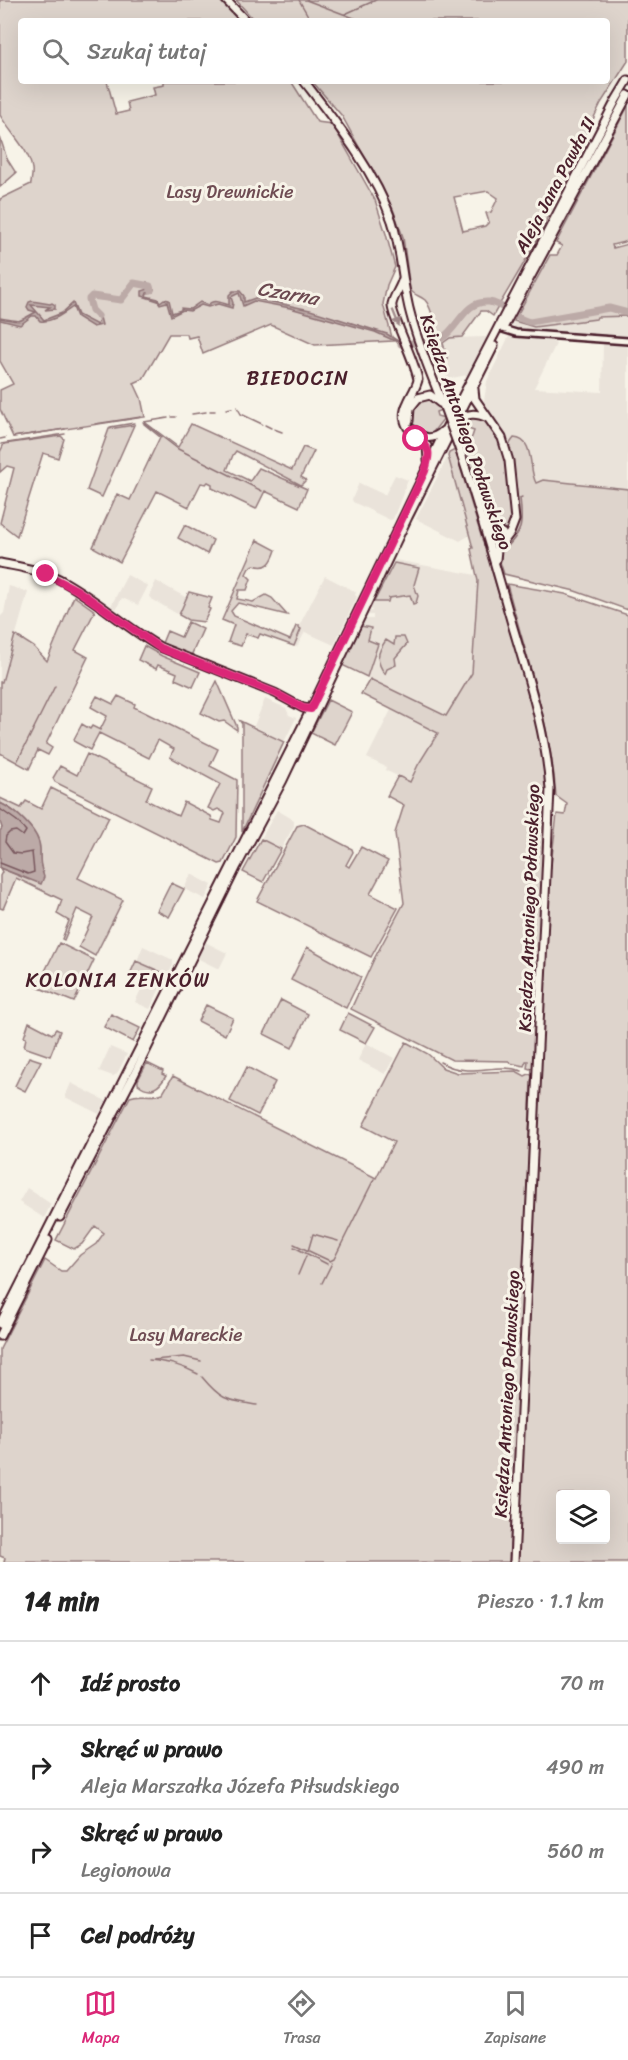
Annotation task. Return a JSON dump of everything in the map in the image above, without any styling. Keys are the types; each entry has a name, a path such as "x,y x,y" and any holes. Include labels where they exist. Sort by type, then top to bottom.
{"main road":[{"path":"226,0 243,18"},
{"name":"Aleja Jana Pawła II","path":"512,306 628,80"},
{"name":"Księdza Antoniego Poławskiego","path":"306,84 334,119 357,154 392,222 407,299 417,334 459,448 487,538 539,720 547,758 550,789 514,1562"},
{"name":"Aleja Jana Pawła II","path":"512,306 628,95"},
{"path":"404,277 392,310 409,350 418,380 406,405 404,419 410,432 427,446 429,451 425,471"},
{"path":"394,300 407,299"},
{"path":"0,1324 314,710 447,426 512,306"},
{"path":"0,1336 138,1067 404,525 503,329 507,316"},
{"path":"475,384 475,399 500,434 508,453 515,511 514,523 504,534 497,550 496,570"},
{"path":"444,407 433,397 422,396 411,406 409,419 416,432 426,438 435,437 447,426"},
{"path":"449,435 460,419 468,414 488,418"},
{"path":"479,512 489,528 504,534"},
{"path":"487,538 504,534"},
{"path":"0,563 57,578 160,648 282,696 306,703 314,710"}],"street":[{"path":"503,329 516,333 628,341"}],"shaded area":[{"path":"628,316 628,337 513,329 512,325 514,321 526,326 556,325"},
{"path":"509,336 550,338 556,344 534,388 602,392 603,343 628,345 628,489 543,480 536,483 532,477 527,445 514,438 510,442 484,401 487,381"},
{"path":"486,337 486,342 467,375 447,379 444,369 448,366 443,343 450,338"},
{"path":"448,456 470,535 460,541 416,519"},
{"path":"395,475 408,480 393,519 390,520 353,502 352,499 359,483 385,495"},
{"path":"395,560 476,575 478,581 472,673 446,717 342,665 365,619 373,619 373,615 367,615 368,612 372,611 371,608"},
{"path":"127,575 148,586 138,605 122,598 116,609 111,606"},
{"path":"325,576 356,592 357,597 334,645 305,632 297,647 294,646 301,630 298,628"},
{"path":"156,581 187,598 179,615 150,598"},
{"path":"9,586 28,592 2,683 0,682 0,617 4,613"},
{"path":"265,699 286,708 289,715 296,718 284,742 254,726"},
{"path":"391,710 438,733 410,782 367,758"},
{"path":"277,810 294,820 294,826 281,849 261,839"},
{"path":"191,874 212,885 205,899 184,889"},
{"path":"205,942 227,953 219,969 197,958"},
{"path":"143,946 173,960 168,975 137,961"},
{"path":"145,981 160,988 150,1009 135,1002"},
{"path":"366,1043 394,1058 385,1074 358,1060"},
{"path":"110,1047 127,1054 117,1074 113,1076 99,1071"},
{"path":"71,1083 106,1101 99,1114 65,1097"},
{"path":"27,1188 51,1204 44,1218 19,1202"}],"green space":[{"name":"Lasy Drewnickie","path":"0,0 219,0 236,18 18,18 18,84 108,84 116,114 129,111 127,102 155,95 153,87 164,84 293,84 317,122 332,124 375,200 395,267 387,285 383,304 393,341 315,345 271,325 203,354 197,336 188,338 187,334 169,334 143,379 134,383 141,398 145,417 13,437 0,409 0,390 13,384 0,361 0,199 31,184 32,171 23,148 0,115"},
{"path":"236,0 628,0 628,61 601,103 583,140 570,176 551,202 550,211 536,240 493,316 486,311 481,311 462,337 450,338 443,343 447,358 441,358 435,336 437,333 429,307 425,300 410,289 403,237 393,209 342,116 315,84 610,84 610,18 252,18","holes":["488,191 498,198 491,212 486,213 489,222 485,226 463,231 454,197"]},
{"path":"628,106 628,241 612,245 613,248 628,244 628,316 597,317 596,319 534,327 514,321 550,255 557,255 562,246 556,243"},
{"path":"0,137 7,159 16,173 0,187"},
{"path":"429,397 438,404 441,410 436,412 437,416 444,418 430,436 419,431 412,419 416,402"},
{"path":"469,416 481,418 491,425 503,449 509,479 512,519 505,529 496,530 487,522 465,443 472,437 474,431 465,428"},
{"path":"146,423 178,447 191,424 292,470 303,447 314,451 301,477 306,480 301,485 236,451 227,470 250,481 259,468 307,489 299,507 265,491 256,509 212,488 212,484 208,482 201,483 189,507 157,491 120,562 93,547 117,494 130,500 160,437 144,424"},
{"path":"134,425 102,497 87,490 109,429"},
{"path":"61,436 64,439 58,458 43,453 17,536 0,523 14,468 7,466 0,472 0,452 4,444"},
{"path":"514,438 525,443 528,449 536,483 543,480 628,489 628,610 575,591 504,574 500,562 501,555 498,553 515,531 518,522 508,446"},
{"path":"455,450 535,713 548,791 534,1067 530,1069 527,1068 528,1061 524,1066 509,1061 452,1060 351,1009 404,903 395,833 404,805 387,796 398,776 410,782 438,733 361,694 370,679 446,716 472,673 478,581 471,549 473,548 448,456"},
{"path":"185,525 213,540 207,554 178,538"},
{"path":"257,540 276,550 266,566 254,565 249,568 246,574 251,579 247,590 239,590 237,599 253,602 266,595 272,598 287,615 238,603 231,611 234,616 290,640 296,626 299,626 301,629 294,646 260,634 258,638 246,634 241,646 228,642 234,625 222,620"},
{"path":"394,563 419,568 414,585 418,596 416,603 413,604 410,595 389,598 388,602 374,602"},
{"path":"507,584 565,594 628,615 628,1562 517,1562 550,873 557,814 565,815 567,804 556,796 549,742"},
{"path":"189,592 212,598 204,622 188,620 179,615"},
{"path":"74,596 95,611 75,650 88,657 46,744 52,748 48,755 38,750 29,769 0,753 0,682 2,682 15,635 34,647 47,661"},
{"path":"188,622 203,629 191,656 162,643 167,631 181,637"},
{"path":"361,626 371,628 368,640 378,644 367,677 342,665"},
{"path":"395,637 404,637 407,644 395,658 396,665 387,669 385,674 380,665 379,653 386,640 394,645"},
{"path":"144,646 200,672 193,687 175,679 177,673 158,665 156,669 138,660"},
{"path":"217,681 237,730 224,721 219,722 201,713"},
{"path":"97,696 113,704 118,696 135,704 134,707 218,749 210,766 237,780 236,837 223,863 219,864 55,782 53,778 60,766 77,775 87,754 152,786 146,800 178,816 184,802 211,816 212,820 221,823 225,813 218,809 214,811 208,808 220,784 170,757 174,749 158,740 149,758 99,733 90,750 75,742 74,739 82,724 90,729 92,726 100,730 107,716 91,707"},
{"path":"328,700 352,712 335,745 311,733"},
{"path":"240,721 284,742 242,832 242,724"},
{"path":"51,788 109,817 78,878 123,900 95,956 79,947 93,917 77,909 64,940 62,939 69,921 57,914 62,900 16,878 3,909 0,908 2,872 0,868 29,880 43,873 40,866 39,845 33,832 18,815 0,803 0,798 21,808 26,801 41,809"},
{"path":"304,824 352,849 353,852 346,865 349,867 361,847 388,861 370,894 398,908 371,957 257,901 297,826"},
{"path":"261,839 281,849 263,882 243,872"},
{"path":"171,883 184,889 169,917 157,911"},
{"path":"59,943 94,960 74,1002 37,987"},
{"path":"307,947 361,977 346,1008 291,980"},
{"path":"136,961 168,975 162,988 130,974"},
{"path":"281,1000 308,1014 292,1048 264,1034"},
{"path":"206,1005 233,1018 225,1035 198,1021"},
{"path":"348,1013 375,1027 366,1043 340,1030"},
{"path":"111,1014 140,1028 133,1042 104,1027"},
{"path":"29,1022 52,1034 56,1029 60,1031 50,1056 24,1047 26,1038 24,1037"},
{"name":"Lasy Mareckie","path":"406,1042 428,1054 443,1068 458,1073 516,1071 525,1076 529,1074 534,1076 531,1080 522,1334 509,1562 4,1562 5,1558 0,1556 0,1349 45,1260 61,1271 66,1271 80,1255 96,1244 104,1233 95,1226 82,1244 74,1249 56,1240 130,1097 163,1093 173,1076 376,1178 394,1142 363,1126"},
{"path":"29,1057 41,1061 25,1091 15,1086"},
{"path":"147,1063 163,1071 162,1074 166,1076 160,1084 151,1089 138,1084"},
{"path":"247,1067 275,1082 258,1115 230,1101"}],"water":[{"path":"147,282 154,289 146,296 158,299 160,302 164,299 169,300 172,313 181,308 190,309 200,302 208,305 218,302 229,305 229,295 233,291 240,291 244,296 244,302 255,298 310,310 387,334 404,345 375,332 290,308 254,301 243,306 239,293 231,297 232,308 218,304 208,307 201,305 190,311 183,310 171,316 167,302 160,304 158,301 142,296 142,291 149,289 145,285"},
{"path":"32,301 55,305 55,309 45,310 50,307 31,305 44,320 62,313 73,303 78,315 97,325 99,319 91,310 93,309 100,317 102,325 93,327 77,317 73,307 58,317 44,321 40,321 36,316 32,316 20,325 0,320 0,318 19,321 36,312 27,307"},
{"path":"0,803 19,816 36,835 44,877 41,884 0,868 0,831 2,828"}],"waterway":[{"path":"299,0 309,18"},
{"path":"306,0 354,18"},
{"path":"345,14 376,0"},
{"name":"Czarna","path":"98,316 92,310 89,299 92,296 121,300 134,283 150,286 151,290"},
{"name":"Czarna","path":"401,344 442,338 473,305 480,303 494,303 530,322 609,308 628,313"},
{"path":"237,407 241,414 262,424"},
{"path":"226,409 232,408"},
{"path":"210,411 215,411"},
{"path":"192,414 206,412"},
{"path":"95,424 141,417"},
{"path":"144,422 168,418"},
{"path":"143,422 178,449 262,491"},
{"path":"110,427 134,423"},
{"path":"265,425 271,428"},
{"path":"13,437 65,429"},
{"path":"274,429 282,432"},
{"path":"1,444 65,434"},
{"path":"0,439 5,438"},
{"path":"503,551 515,538 520,528 520,498 522,497"},
{"path":"17,762 55,686"},
{"path":"440,1062 462,1070 511,1068 522,1071"},
{"path":"294,1244 330,1261 334,1259 374,1179"},
{"path":"308,1251 313,1234 338,1241"},
{"path":"294,1247 327,1264"},
{"path":"298,1275 306,1256"},
{"path":"322,1283 332,1263"},
{"path":"154,1360 184,1357 201,1361"},
{"path":"149,1360 174,1364 198,1374"},
{"path":"202,1377 220,1395 239,1402 257,1405"}],"district":[{"name":"BIEDOCIN","path":"298,378"},
{"name":"KOLONIA ZENKÓW","path":"118,980"}],"route":[{"path":"46,574 77,590 160,648 275,693 303,708 311,709 425,471 429,451 427,446 416,439"}]}
